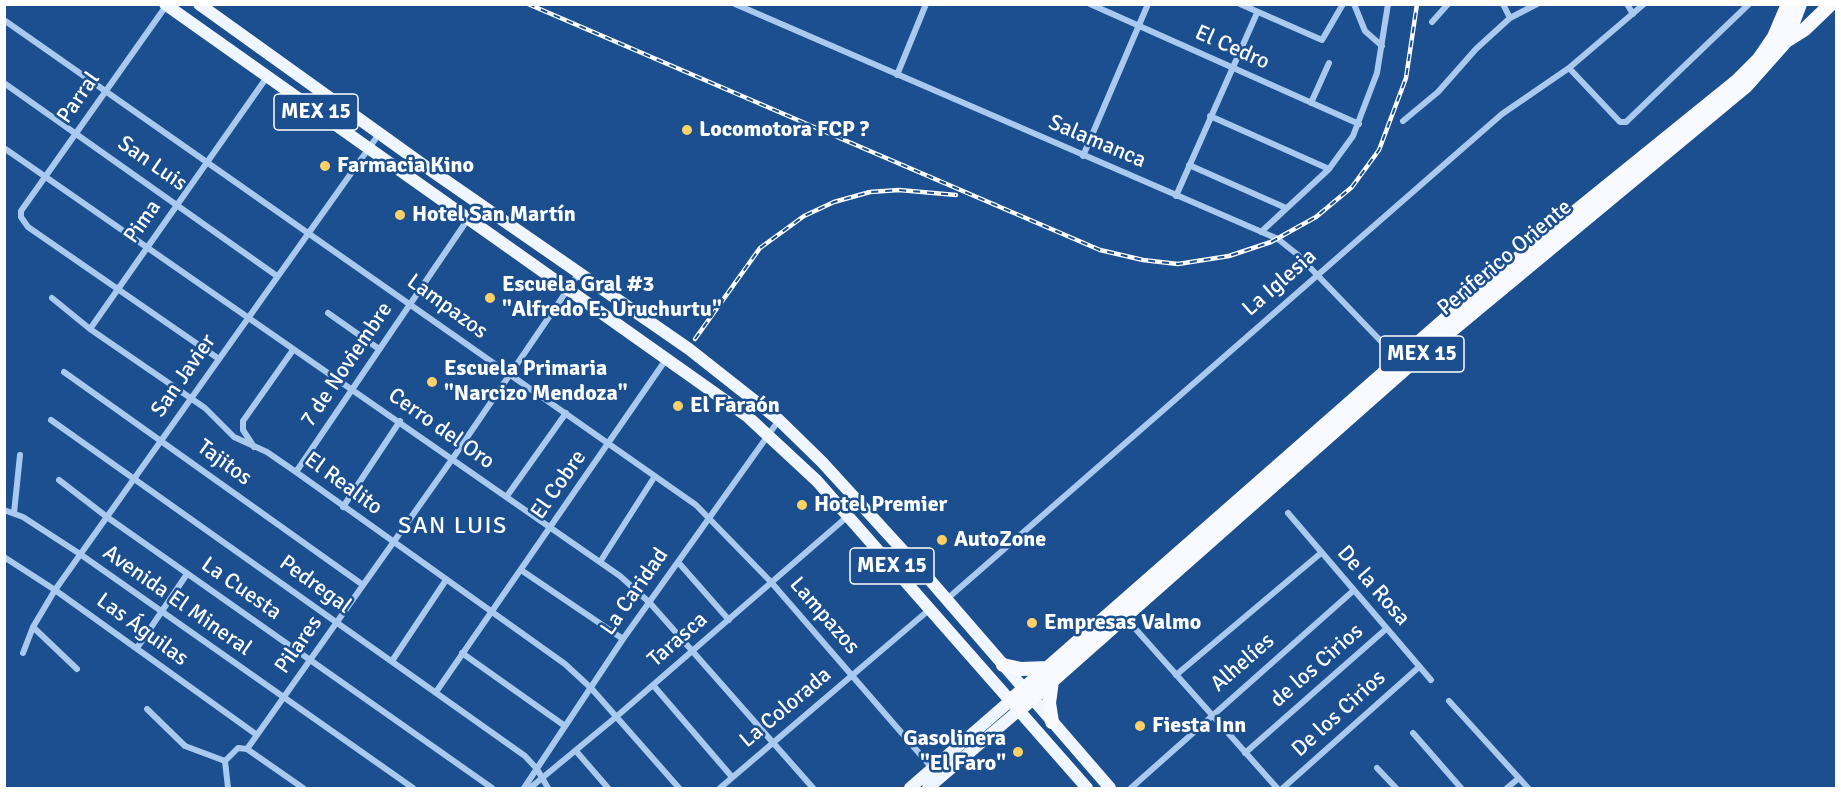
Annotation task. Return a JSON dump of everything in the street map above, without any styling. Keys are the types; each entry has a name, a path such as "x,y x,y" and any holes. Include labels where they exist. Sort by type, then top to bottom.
{"highway":[{"name":"Periferico Oriente","path":"1014,706 1402,364 1737,81 1759,59 1774,37 1788,4"},
{"name":"Periferico Oriente","path":"1402,364 1746,86 1786,41 1800,4"},
{"path":"1786,41 1805,29 1831,4"},
{"path":"1003,665 1050,675 1049,696 1052,722"}],"main road":[{"name":"MEX 15","path":"199,4 379,134 689,349 780,420 822,462 947,599 1110,789"},
{"name":"MEX 15","path":"166,5 468,219 668,357 724,398 769,436 816,481 848,516 1082,787"},
{"path":"910,789 932,768 1014,706"},
{"path":"925,787 1014,706"},
{"path":"925,787 936,774 932,768"}],"street":[{"name":"Salamanca","path":"735,4 1261,232 1290,248 1318,274 1402,364"},
{"path":"897,75 926,4"},
{"name":"El Cedro","path":"1090,4 1359,124"},
{"path":"1083,156 1148,4"},
{"path":"1240,4 1322,40 1343,4"},
{"path":"1354,4 1365,31 1382,46"},
{"path":"1261,232 1329,169 1346,147 1359,124 1377,73 1388,4"},
{"path":"1432,22 1448,4"},
{"path":"1503,4 1510,18"},
{"path":"1403,121 1438,92 1476,49 1510,18 1537,4"},
{"path":"1627,4 1633,14"},
{"name":"La Iglesia","path":"947,599 1502,114 1569,68 1644,4"},
{"path":"1569,68 1620,122 1626,122 1749,4"},
{"name":"Parral","path":"118,288 28,226 21,217 21,211 166,5"},
{"path":"1176,196 1257,13"},
{"name":"Lampazos","path":"4,20 309,231 710,517 771,582 932,768"},
{"path":"1311,103 1329,63"},
{"name":"Pima","path":"90,329 267,77"},
{"name":"San Luis","path":"4,83 277,276"},
{"path":"1210,116 1329,169"},
{"name":"San Javier","path":"23,652 33,627 55,590 379,134"},
{"name":"Cerro del Oro","path":"4,147 148,246 293,351 400,421 600,562 650,603 813,789"},
{"path":"1189,165 1286,208"},
{"name":"7 de Noviembre","path":"296,471 468,219"},
{"name":"Pilares","path":"225,761 238,748 247,749 284,698 453,458 579,273"},
{"path":"118,288 219,359"},
{"name":"El Realito","path":"52,298 90,329 214,416 234,437 267,452 296,471 342,507 492,610 565,664 591,688 679,789"},
{"path":"328,313 379,350"},
{"path":"255,448 243,430 243,421 293,351"},
{"name":"El Cobre","path":"436,692 610,444 668,357"},
{"name":"Tajitos","path":"64,372 363,585"},
{"path":"507,496 566,413"},
{"name":"Pedregal","path":"51,420 525,756 537,769 548,789"},
{"name":"La Caridad","path":"524,789 623,639 780,420"},
{"path":"342,507 400,421"},
{"path":"14,513 20,455"},
{"path":"600,562 655,476"},
{"name":"La Cuesta","path":"59,480 187,574 492,789"},
{"name":"Avenida El Mineral","path":"4,510 14,513 80,554 413,789"},
{"name":"De la Rosa","path":"1288,513 1431,680"},
{"name":"Tarasca","path":"530,789 848,516"},
{"path":"1176,675 1321,553"},
{"name":"Las Águilas","path":"6,560 55,590 257,735"},
{"path":"678,562 729,620"},
{"path":"521,570 623,639"},
{"path":"137,648 187,574"},
{"path":"392,661 446,580"},
{"name":"Alhelíes","path":"1131,789 1211,715 1353,591"},
{"name":"La Colorada","path":"720,789 930,609"},
{"path":"1120,613 1277,789"},
{"path":"33,627 77,669"},
{"name":"de los Cirios","path":"1245,753 1386,629"},
{"path":"462,653 565,726"},
{"name":"De los Cirios","path":"1283,789 1419,667"},
{"path":"653,685 732,777"},
{"path":"1449,701 1528,789"},
{"path":"147,709 185,746 225,761 228,789"},
{"path":"1413,734 1461,789"},
{"path":"247,749 303,789"},
{"path":"576,751 608,789"},
{"path":"1377,768 1396,789"},
{"path":"1507,789 1519,778"}],"railway":[{"path":"528,4 1100,250 1143,260 1178,264 1229,256 1271,242 1316,217 1352,187 1379,150 1406,78 1417,4"},
{"path":"695,339 760,248 804,216 834,202 870,192 899,190 956,195"}],"place":[{"name":"Locomotora FCP ?","path":"687,130"},
{"name":"Farmacia Kino","path":"325,166"},
{"name":"Hotel San Martín","path":"400,215"},
{"name":"Escuela Gral #3 \"Alfredo E. Uruchurtu\"","path":"490,298"},
{"name":"Escuela Primaria \"Narcizo Mendoza\"","path":"432,382"},
{"name":"El Faraón","path":"678,406"},
{"name":"Hotel Premier","path":"802,505"},
{"name":"AutoZone","path":"942,540"},
{"name":"Empresas Valmo","path":"1032,623"},
{"name":"Fiesta Inn","path":"1140,726"},
{"name":"Gasolinera \"El Faro\"","path":"1018,752"}],"district":[{"name":"SAN LUIS","path":"453,527"}]}
